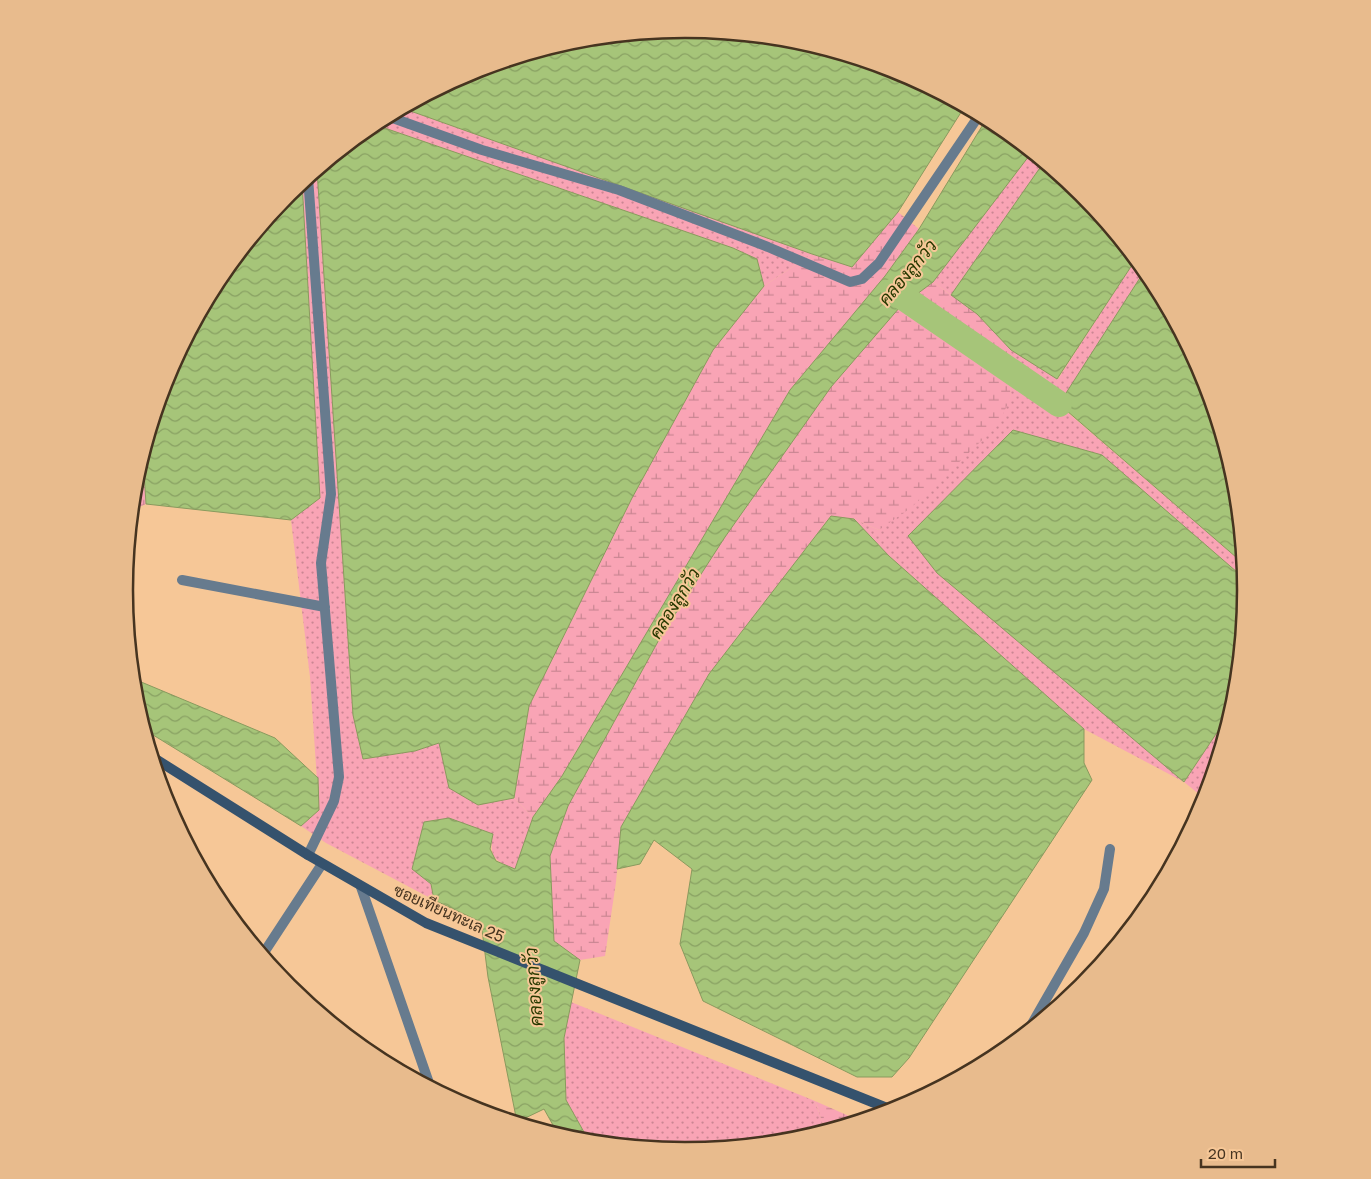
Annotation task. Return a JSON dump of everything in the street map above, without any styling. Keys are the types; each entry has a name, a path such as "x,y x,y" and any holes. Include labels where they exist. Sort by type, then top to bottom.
{"street":[{"path":"397,120 482,150 619,190 768,247 850,282 862,279 879,263 976,120"},
{"path":"308,855 334,802 339,777 321,563 331,494 309,186"},
{"path":"182,580 325,607"},
{"name":"ซอยเทียนทะเล 25","path":"162,763 322,864 426,923 880,1105"},
{"path":"1037,1015 1084,933 1104,889 1110,849"},
{"path":"266,949 322,864"},
{"path":"361,887 427,1078"}],"green space":[{"path":"410,111 812,254 764,286 757,259 733,248 384,128"},
{"path":"1028,157 1040,167 951,295 933,282"},
{"path":"318,178 353,715 363,759 415,751 439,743 478,805 514,798 533,817 515,870 502,864 495,857 492,848 493,834 431,884 434,900 326,843 301,826 319,810 310,677 291,520 320,498 303,192"},
{"path":"898,212 919,229 885,276 790,390 562,776 533,817 514,798 529,706 632,498 713,350 764,286 812,254 852,267"},
{"path":"1132,266 1140,278 1059,405 1236,557 1237,572 1102,455 1184,782 1084,729 889,556 854,519 879,530 1010,399 1011,350 1058,379"},
{"path":"933,282 977,314 1011,350 1010,399 998,425 912,507 879,530 854,519 831,516 709,674 621,827 616,882 605,956 580,960 554,941 550,856 568,806 661,636 725,537 831,386 900,307"},
{"path":"144,480 146,504 140,507"},
{"path":"1220,728 1208,767 1198,793 1184,782"},
{"path":"571,1002 815,1101 823,1124 758,1137 686,1142 613,1137 584,1132 566,1100 564,1038"},
{"path":"815,1101 849,1116 828,1123 823,1124"}],"water":[{"path":"686,38 758,42 828,56 897,80 930,94 962,111 898,212 852,267 410,111 441,94 474,80 543,56 613,42"},
{"name":"คลองลูกวัว","path":"983,125 1028,157 933,282 900,307 831,387 725,537 661,636 568,806 550,856 554,941 580,960 564,1038 566,1100 584,1132 553,1125 544,1109 526,1118 515,1114 488,977 481,922 434,900 431,884 412,869 424,822 449,818 493,834 490,849 496,861 515,869 533,817 562,776 790,390 885,276 919,229"},
{"path":"384,128 733,248 757,259 764,286 713,350 632,498 529,706 514,798 478,805 449,788 439,743 415,751 363,759 353,715 318,178 349,152"},
{"path":"1040,167 1076,199 1101,226 1132,265 1057,379 1011,350 977,314 951,295"},
{"path":"303,192 320,498 291,520 146,504 144,480 152,447 163,412 190,345 207,313 248,253 270,226"},
{"path":"1140,278 1164,314 1181,345 1208,412 1227,482 1233,517 1236,557 1059,404"},
{"path":"1013,430 1102,455 1237,572 1238,590 1233,662 1220,728 1184,782 937,573 908,536"},
{"path":"831,516 854,519 889,556 1084,729 1084,763 1092,780 909,1058 892,1077 857,1077 703,1001 680,944 692,869 654,840 640,864 617,869 621,827 709,674"},
{"path":"141,682 275,738 318,778 319,810 301,826 153,735"}],"waterway":[{"name":"คลองลูกวัว","path":"894,291 1059,404"}]}
